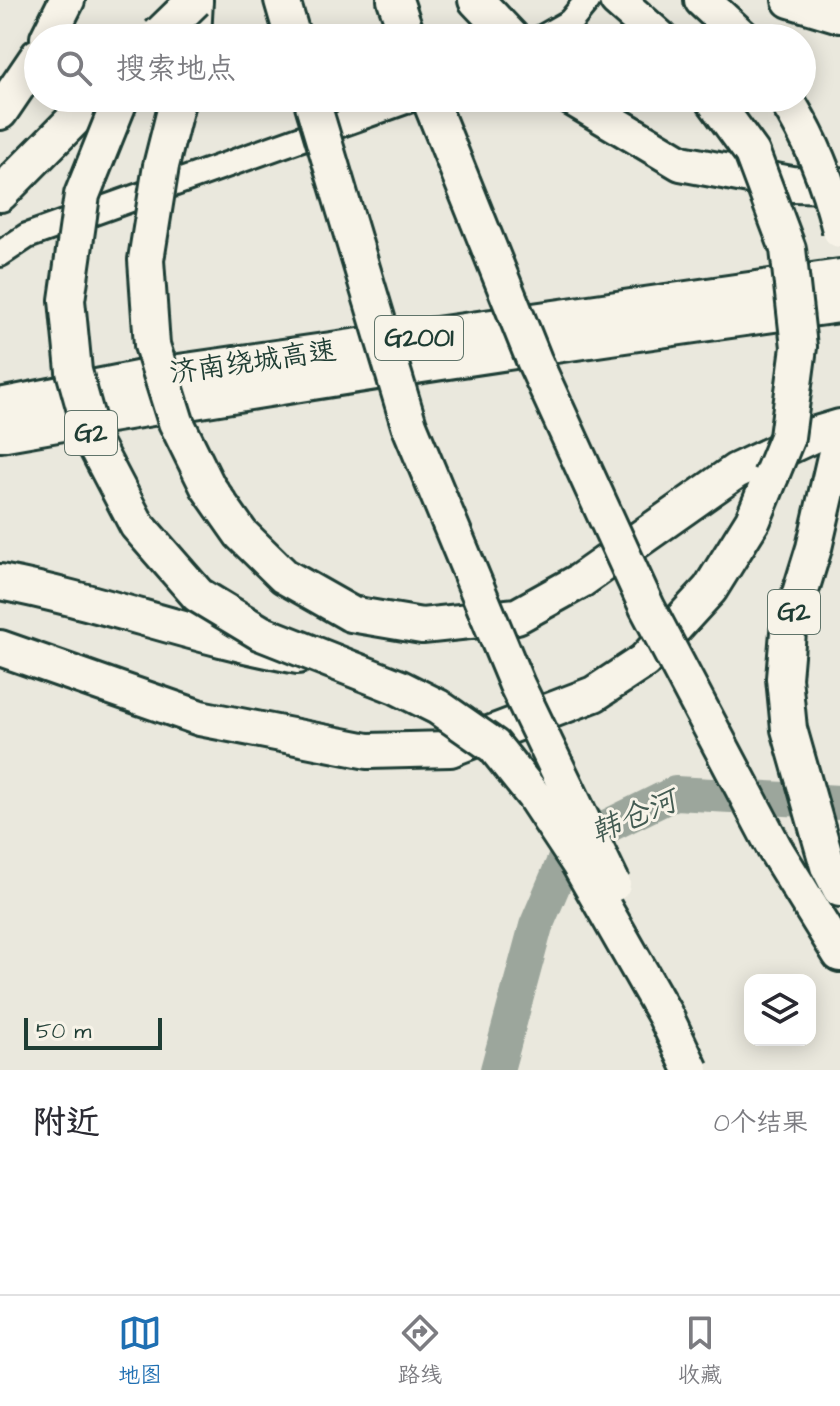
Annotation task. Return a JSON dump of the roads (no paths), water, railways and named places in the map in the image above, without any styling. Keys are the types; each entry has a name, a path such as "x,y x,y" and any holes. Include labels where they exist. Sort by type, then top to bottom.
{"highway":[{"path":"55,24 67,0"},
{"path":"180,24 195,0"},
{"path":"476,0 499,24"},
{"path":"617,0 644,24"},
{"path":"702,0 728,24"},
{"path":"790,0 840,15"},
{"path":"396,3 403,24"},
{"path":"0,112 24,77"},
{"path":"0,194 81,112"},
{"name":"G2","path":"115,112 82,195 67,300 74,371 94,443 137,525 198,595 261,633 398,687 438,707 494,746 534,796 579,864 693,1070"},
{"path":"174,112 161,166 146,260 152,345 176,422 208,487 241,534 284,576 351,614 422,626 517,616 580,581 736,471 813,435 840,427"},
{"path":"315,112 409,425 517,685 641,941 693,1070"},
{"path":"435,112 534,360 647,607 775,849 840,954"},
{"path":"595,112 681,163 791,184 840,185"},
{"path":"0,648 200,718 368,751 450,749 594,694 644,661 710,589 753,520 787,437 799,347 788,249 752,153 722,112"},
{"path":"794,112 834,203 840,230"},
{"name":"济南绕城高速","path":"0,406 173,373 840,277"},
{"name":"济南绕城高速","path":"0,434 263,389 588,339 840,305"},
{"path":"814,548 840,435"},
{"name":"G2","path":"840,510 814,548 788,632 784,678 789,729 828,866 840,889"},
{"path":"0,582 139,616 238,645 331,662"}],"street":[{"path":"566,24 588,0"},
{"path":"0,254 27,236 375,112"}],"waterway":[{"name":"韩仓河","path":"497,1070 536,926 571,844 675,793 840,802"}]}
